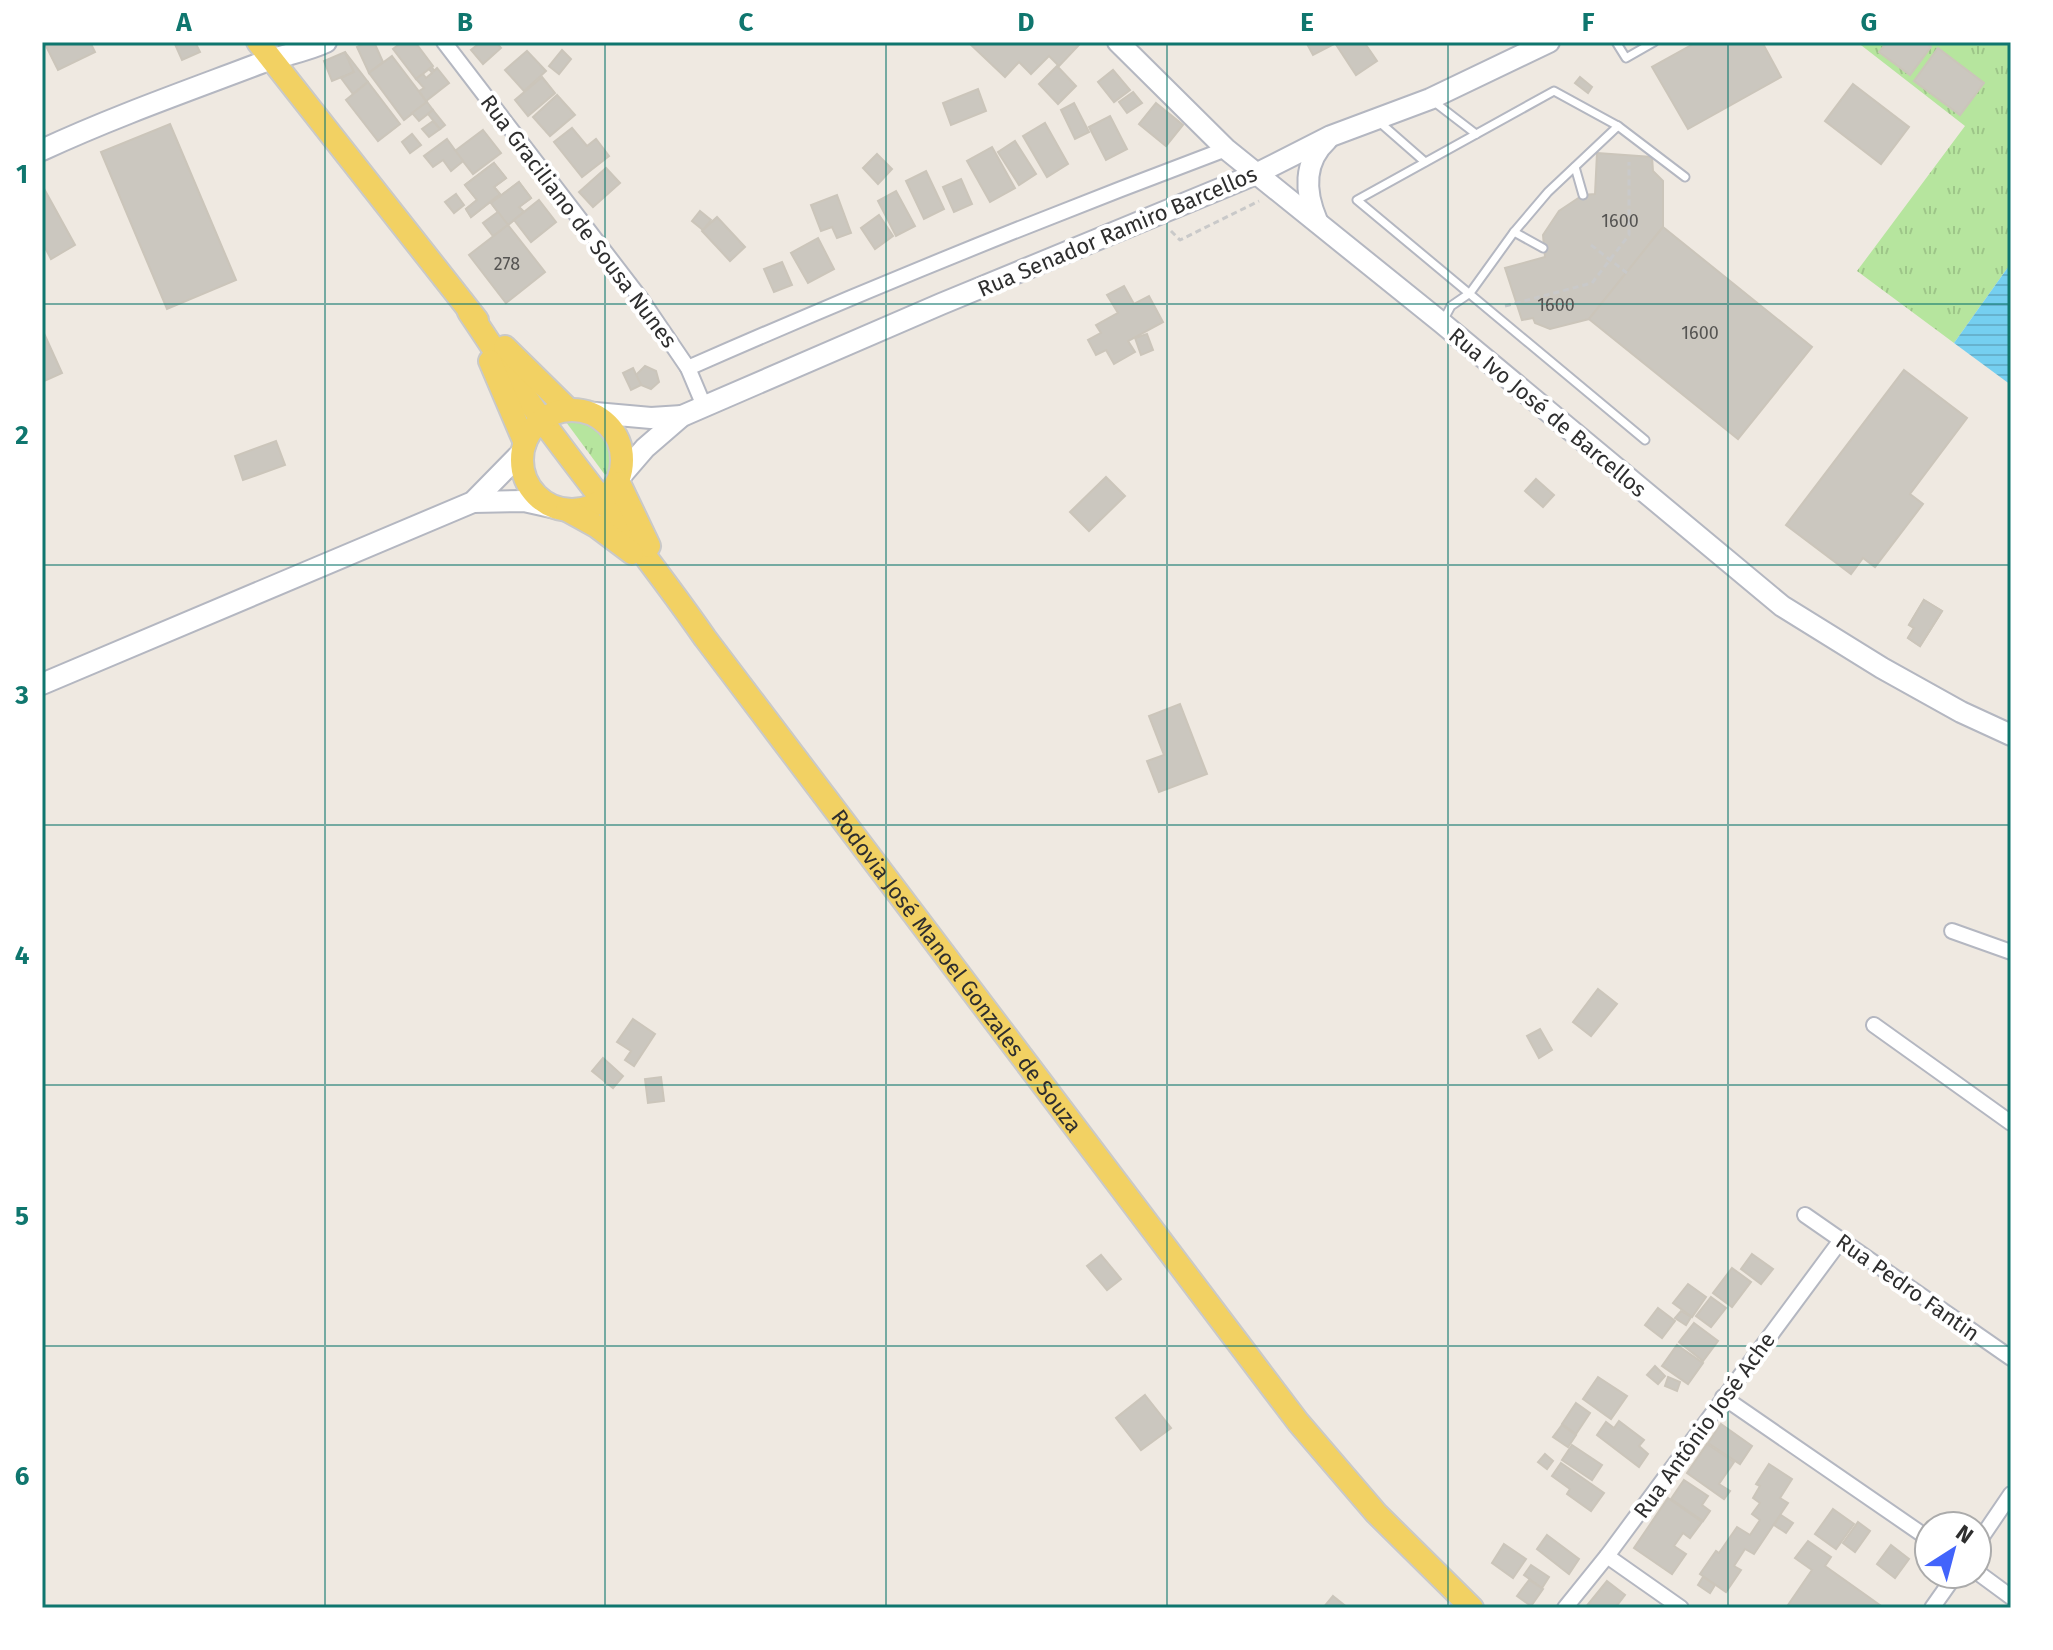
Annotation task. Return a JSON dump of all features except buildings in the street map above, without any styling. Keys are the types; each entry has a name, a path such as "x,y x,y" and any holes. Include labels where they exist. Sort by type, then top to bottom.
{"main road":[{"path":"42,150 288,42"},
{"path":"264,51 308,50 326,42"},
{"name":"Rua Ivo José de Barcellos","path":"1118,42 1226,149 1442,323 1782,606 1882,668 1961,712 2011,735"},
{"name":"Rua Senador Ramiro Barcellos","path":"620,480 645,448 682,416 955,298 1256,174 1331,136 1430,99 1549,42"},
{"path":"264,51 469,312 577,411 595,416 615,432 621,445 620,480 665,579"},
{"path":"1317,221 1309,201 1308,182 1312,159 1331,136"},
{"path":"469,312 524,447 523,471 530,488 543,501 596,526 665,579"},
{"name":"Rodovia José Manoel Gonzales de Souza","path":"469,312 542,420 602,501 665,579 705,638 1298,1422 1376,1513 1472,1608"},
{"path":"473,502 524,447 542,420 577,411"},
{"name":"Rua Senador Ramiro Barcellos","path":"577,411 651,418 682,416"},
{"path":"42,684 473,502 524,501 563,510 579,510 602,501 620,480"}],"street":[{"name":"Rua Graciliano de Sousa Nunes","path":"444,42 641,299 688,368 704,406"},
{"name":"Rua Senador Ramiro Barcellos","path":"688,368 827,307 1226,149"},
{"path":"1952,931 2011,952"},
{"path":"1874,1025 2011,1123"},
{"name":"Rua Pedro Fantin","path":"1805,1215 2011,1358"},
{"name":"Rua Antônio José Ache","path":"1565,1608 1607,1556 1841,1240"},
{"path":"1723,1397 1913,1528"},
{"path":"1993,1520 2011,1494"},
{"path":"1607,1556 1681,1608"},
{"path":"1993,1584 2011,1597"},
{"path":"1932,1608 1945,1590"}],"lane":[{"path":"1616,42 1626,58 1654,42"},
{"path":"1645,440 1357,200 1554,91 1618,126 1685,177"},
{"path":"1430,99 1476,134"},
{"path":"1376,119 1425,162"},
{"path":"1442,323 1451,306 1470,293 1514,232 1548,192 1618,126"},
{"path":"1575,167 1583,195"},
{"path":"1514,232 1543,248"}],"path":[{"path":"1522,300 1592,283 1610,260 1629,235 1629,162"},
{"path":"1591,245 1627,273"}],"green space":[{"path":"1857,42 2011,42 2011,263 1954,343 1857,271 1965,126"},
{"path":"575,421 594,428 607,441 612,459 608,479 566,422"}],"water":[{"path":"2011,263 2011,385 1954,343"}]}
